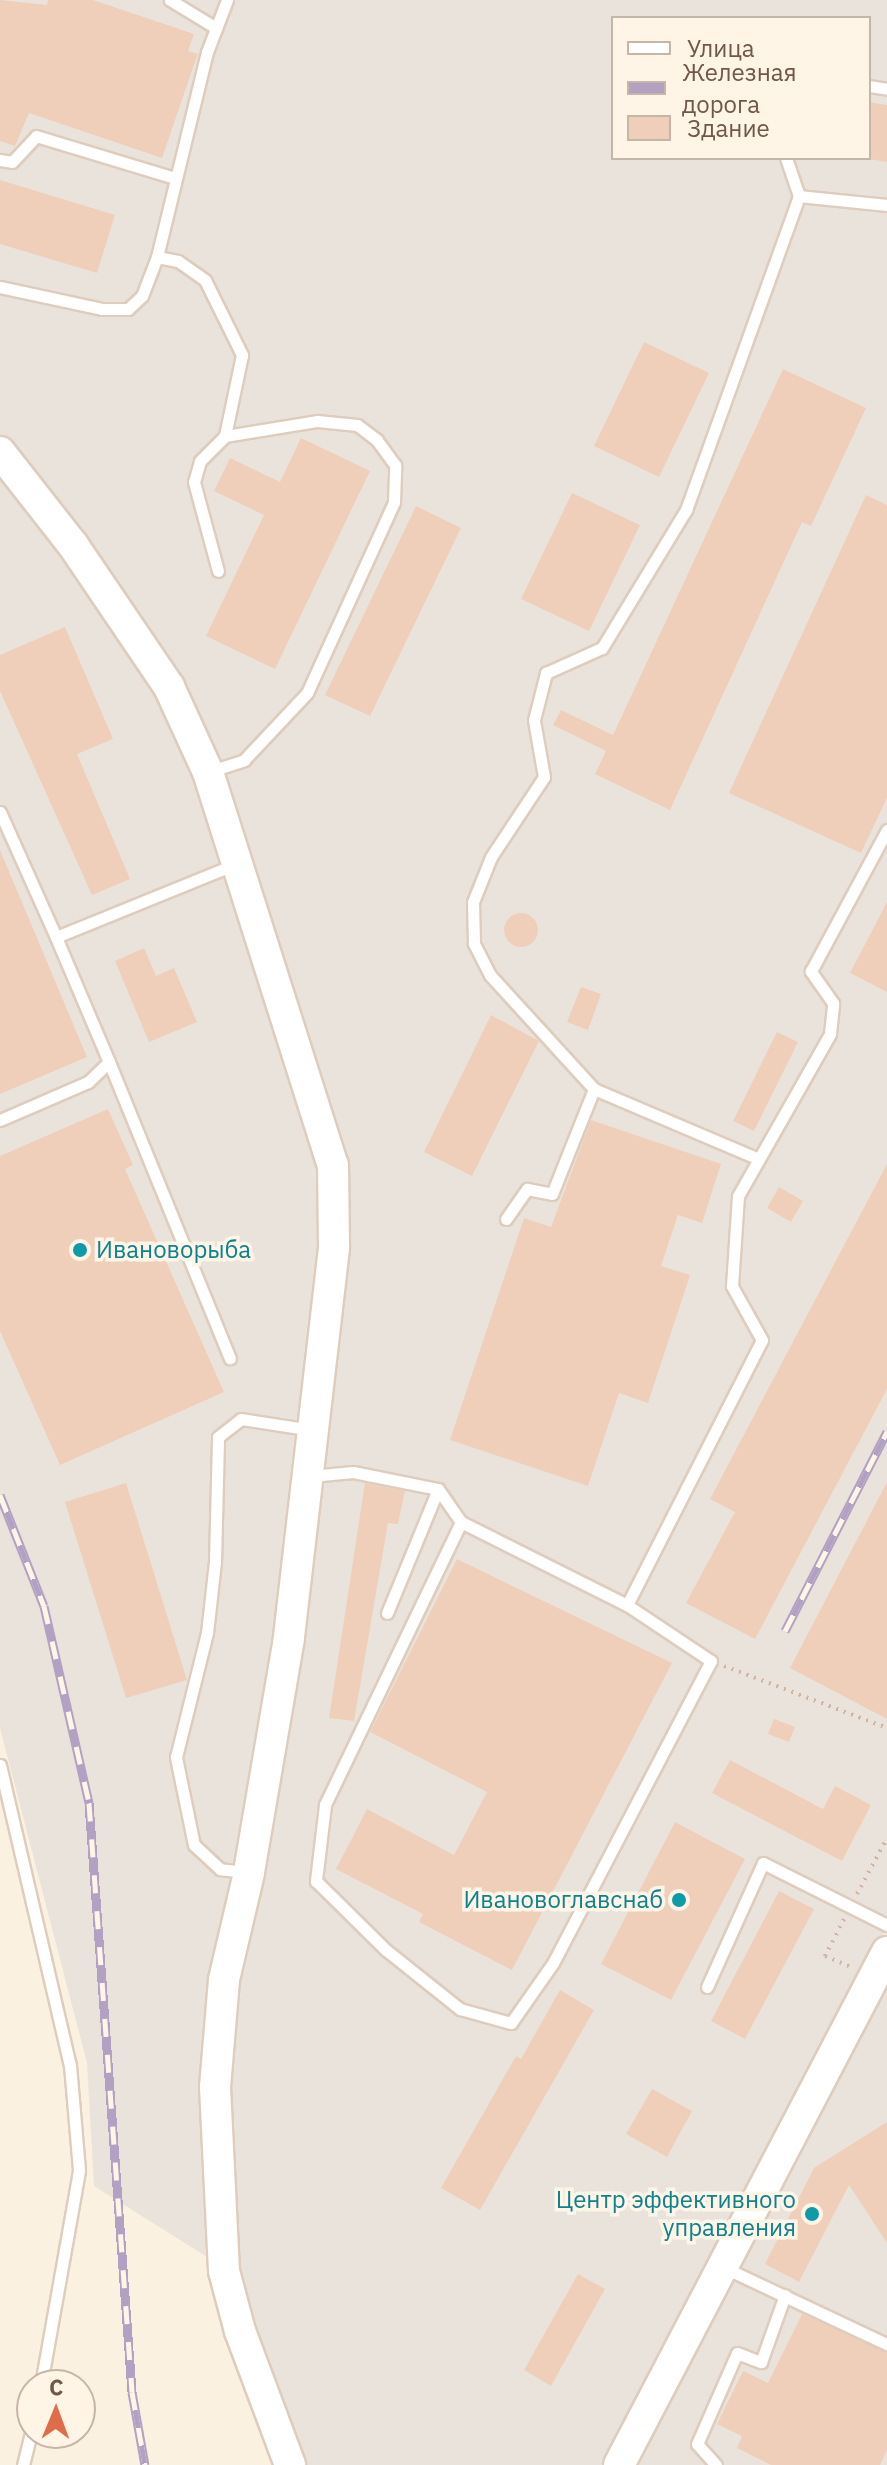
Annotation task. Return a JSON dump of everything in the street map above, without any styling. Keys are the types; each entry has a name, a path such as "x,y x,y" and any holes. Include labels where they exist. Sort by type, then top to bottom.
{"street":[{"path":"0,452 73,545 169,687 208,772 333,1165 334,1248 289,1638 249,1873 224,1980 215,2087 220,2239 240,2331 290,2465"},
{"path":"619,2465 887,1952"}],"lane":[{"path":"170,0 216,28"},
{"path":"0,287 102,309 128,309 142,296 157,257 175,178 216,28 227,0"},
{"path":"0,160 12,162 36,136 175,178"},
{"path":"759,1159 594,1089 490,975 474,943 473,902 491,857 544,777 534,720 546,673 602,648 686,510 799,196 787,160"},
{"path":"799,196 887,205"},
{"path":"157,257 178,261 205,280 242,355 225,436 217,450 200,461 194,482 218,571"},
{"path":"208,772 244,760 307,693 394,502 395,465 377,440 357,425 317,421 225,436"},
{"path":"0,812 109,1062 230,1358"},
{"path":"627,1605 762,1340 732,1286 738,1196 830,1034 833,1003 811,971 887,830"},
{"path":"56,937 237,864"},
{"path":"0,1120 88,1082 109,1062"},
{"path":"506,1219 527,1189 552,1194 594,1089"},
{"path":"249,1873 220,1869 194,1845 176,1757 193,1708 207,1633 215,1562 218,1437 241,1419 313,1430"},
{"path":"307,1476 353,1472 438,1489 461,1522 627,1605 711,1661 553,1963 511,2023 460,2009 386,1950 316,1881 325,1805 461,1522"},
{"path":"387,1613 438,1489"},
{"path":"0,1765 70,2065 79,2171 44,2369"},
{"path":"707,1987 763,1863 887,1925"},
{"path":"723,2266 887,2344"},
{"path":"716,2465 697,2444 737,2353 761,2362 785,2295"}],"path":[{"path":"711,1661 887,1728"}],"shaded area":[{"path":"0,0 887,0 887,1927 609,2465 294,2465 212,2260 94,2186 87,2063 0,1728"},
{"path":"887,1967 887,2465 630,2465"}],"building":[{"path":"0,0 47,5 48,0 93,0 194,34 188,51 198,54 162,158 29,113 15,146 0,141"},
{"path":"871,102 887,105 887,162 871,159"},
{"path":"0,180 115,215 97,273 0,244"},
{"path":"644,342 709,373 659,477 594,446"},
{"path":"783,369 866,408 811,526 802,522 670,810 595,774 606,751 553,725 561,710 613,735"},
{"path":"301,438 370,471 275,669 206,636 264,515 214,491 230,458 280,482"},
{"path":"572,493 640,525 589,631 521,599"},
{"path":"866,495 887,505 887,798 861,853 729,793"},
{"path":"416,506 461,528 370,716 325,695"},
{"path":"65,627 113,739 77,754 130,879 92,895 0,691 0,655"},
{"path":"0,850 87,1057 0,1094"},
{"path":"887,902 887,992 850,973"},
{"path":"521,913 533,918 538,930 533,942 521,947 509,942 504,930 509,918"},
{"path":"144,948 156,976 174,968 197,1022 149,1042 115,961"},
{"path":"581,987 601,994 588,1030 567,1022"},
{"path":"491,1015 539,1041 472,1176 424,1152"},
{"path":"777,1032 798,1042 754,1131 733,1121"},
{"name":"Ивановорыба","path":"108,1109 133,1165 125,1169 224,1392 60,1465 0,1331 0,1156"},
{"path":"591,1120 721,1164 702,1223 678,1215 661,1266 690,1275 648,1403 619,1393 588,1486 450,1440 524,1218 551,1227"},
{"path":"887,1164 887,1389 755,1639 686,1603 735,1512 710,1499"},
{"path":"779,1187 803,1201 791,1222 767,1208"},
{"path":"887,1482 887,1719 790,1668"},
{"path":"126,1483 187,1680 126,1698 65,1502"},
{"path":"365,1483 405,1491 398,1524 388,1523 354,1721 329,1718"},
{"path":"457,1559 672,1663 512,1970 419,1922 423,1914 336,1869 367,1809 454,1855 487,1792 370,1732"},
{"path":"774,1719 795,1727 789,1742 768,1734"},
{"path":"730,1760 823,1809 835,1786 871,1805 842,1861 712,1793"},
{"path":"675,1822 745,1859 671,2000 601,1964"},
{"path":"779,1891 814,1909 745,2039 711,2021"},
{"path":"560,1990 594,2010 480,2210 441,2188 516,2056 521,2059"},
{"path":"652,2089 692,2111 667,2157 626,2134"},
{"name":"Центр эффективного управления","path":"887,2122 887,2243 849,2185 799,2282 765,2264 814,2168"},
{"path":"578,2274 605,2289 551,2386 524,2370"},
{"path":"802,2314 887,2352 887,2450 880,2465 771,2465 737,2448 742,2436 717,2424 743,2371 768,2383"}],"railway":[{"path":"785,1631 887,1432"},
{"path":"0,1495 44,1606 89,1803 132,2392 145,2465"}],"place":[{"name":"Ивановорыба","path":"80,1250"},
{"name":"Ивановоглавснаб","path":"679,1900"},
{"name":"Центр эффективного управления","path":"812,2214"}]}
